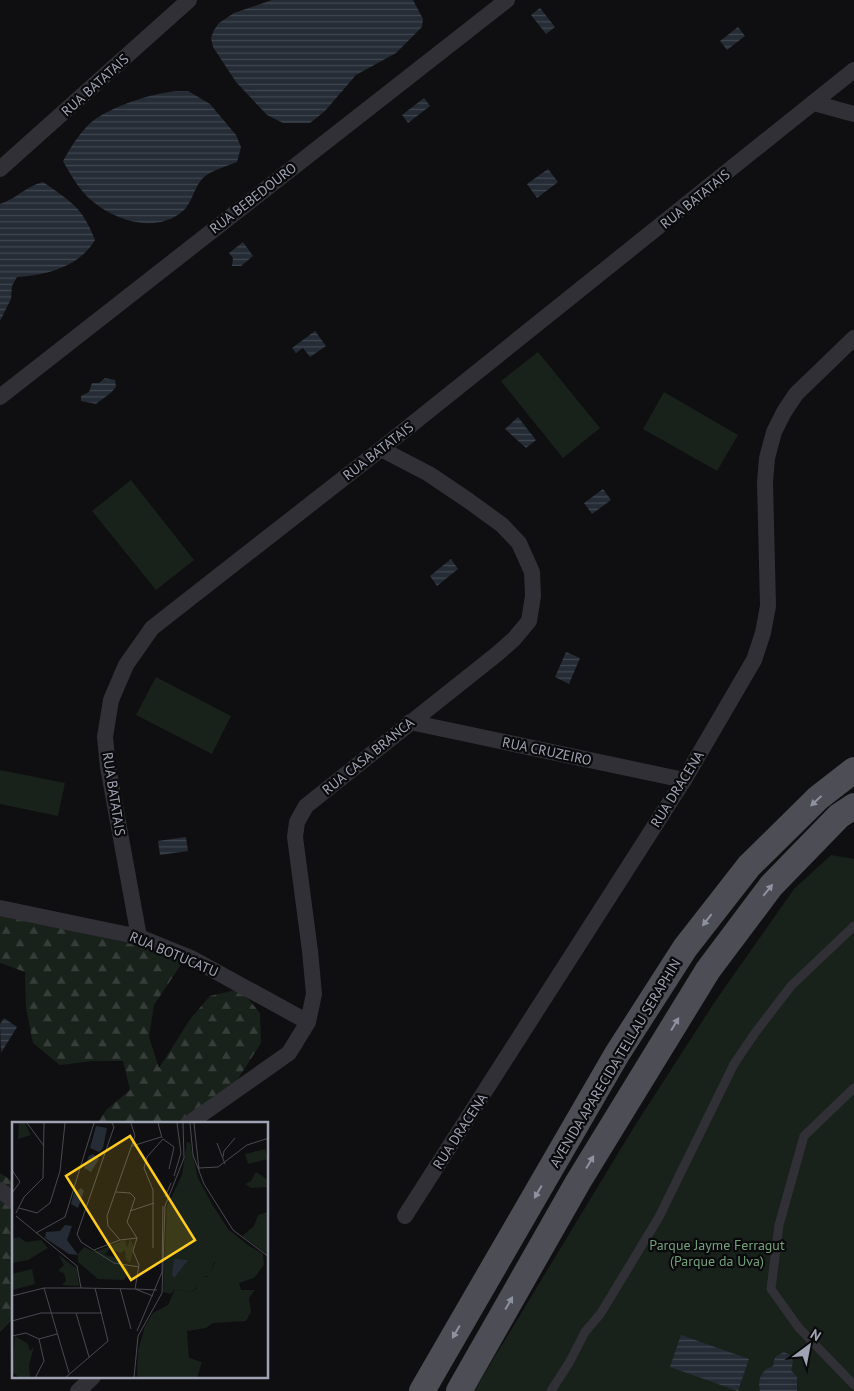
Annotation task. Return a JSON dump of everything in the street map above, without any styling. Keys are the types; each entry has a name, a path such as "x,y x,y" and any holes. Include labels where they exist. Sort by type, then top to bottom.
{"main road":[{"name":"AVENIDA APARECIDA TELLAU SERAPHIN","path":"422,1391 617,1054 685,948 749,866 818,798 854,770"},
{"path":"459,1391 578,1182 708,970 770,886 838,816 854,806"}],"street":[{"name":"RUA BATATAIS","path":"0,169 189,0"},
{"name":"RUA BEBEDOURO","path":"0,397 506,0"},
{"name":"RUA BATATAIS","path":"139,936 108,766 105,737 111,700 126,665 152,628 381,449 854,70"},
{"path":"814,103 854,114"},
{"name":"RUA DRACENA","path":"405,1216 684,780 754,660 763,633 768,606 765,482 767,458 774,432 796,394 854,338"},
{"name":"RUA CASA BRANCA","path":"191,1122 289,1052 308,1022 314,994 295,837 297,822 306,806 514,639 529,621 533,596 532,572 520,543 502,526 429,474 381,449"},
{"name":"RUA CRUZEIRO","path":"410,722 684,780"},
{"name":"RUA BOTUCATU","path":"0,908 139,936 194,959 308,1022"},
{"path":"0,1190 12,1199"},
{"path":"78,1391 92,1378"}],"lane":[{"path":"550,1391 569,1363 584,1332 601,1313 659,1217 734,1064 755,1033 792,986 854,926"},
{"path":"854,1088 804,1136 778,1225 771,1289 799,1328 854,1385"}],"green space":[{"path":"538,352 600,428 563,458 501,381"},
{"path":"664,392 738,435 717,471 643,429"},
{"path":"131,480 194,560 156,590 92,511"},
{"path":"156,677 231,716 212,754 136,715"},
{"path":"0,770 65,783 58,816 0,804"},
{"name":"Parque Jayme Ferragut (Parque da Uva)","path":"831,855 854,859 854,1391 474,1391 634,1127 714,1003 794,889"},
{"path":"0,914 135,945 170,944 173,942 180,966 154,1005 149,1037 159,1068 191,1018 210,996 240,989 260,1013 261,1043 229,1093 186,1122 99,1122 106,1110 130,1090 123,1061 93,1061 60,1065 33,1043 26,1008 25,972 0,963"},
{"path":"0,1173 12,1181 12,1320 0,1332"}],"shaded area":[{"path":"272,0 413,0 423,19 422,27 396,53 356,75 325,111 310,123 283,123 267,115 236,82 213,47 211,38 219,23 234,13"},
{"path":"540,8 555,27 546,34 531,15"},
{"path":"738,27 745,36 727,50 720,41"},
{"path":"176,91 188,91 210,104 236,135 241,147 237,162 206,175 197,186 189,204 183,211 161,222 136,222 124,219 102,208 83,192 63,161 69,150 85,128 94,120 112,110 133,101"},
{"path":"424,98 430,106 408,123 402,115"},
{"path":"548,169 558,182 537,198 527,184"},
{"path":"43,182 75,206 85,219 95,240 80,257 61,268 51,272 17,277 12,286 11,299 0,321 0,204 31,186"},
{"path":"243,242 253,256 241,266 232,266 233,258 229,253"},
{"path":"315,331 326,346 310,357 303,348 296,353 292,348"},
{"path":"105,378 115,380 116,387 112,392 96,404 81,401 81,396 89,392 92,383 99,383"},
{"path":"518,417 536,440 526,448 505,429"},
{"path":"603,489 611,500 592,514 584,503"},
{"path":"451,559 458,569 437,586 430,576"},
{"path":"566,652 580,658 569,684 555,677"},
{"path":"186,837 188,851 160,855 158,841"},
{"path":"4,1018 17,1027 1,1053 0,1024"},
{"path":"681,1335 749,1359 738,1391 670,1367"},
{"path":"784,1352 790,1355 793,1361 791,1370 797,1377 797,1391 760,1391 759,1383 761,1376 765,1370 773,1366 775,1357"}]}
